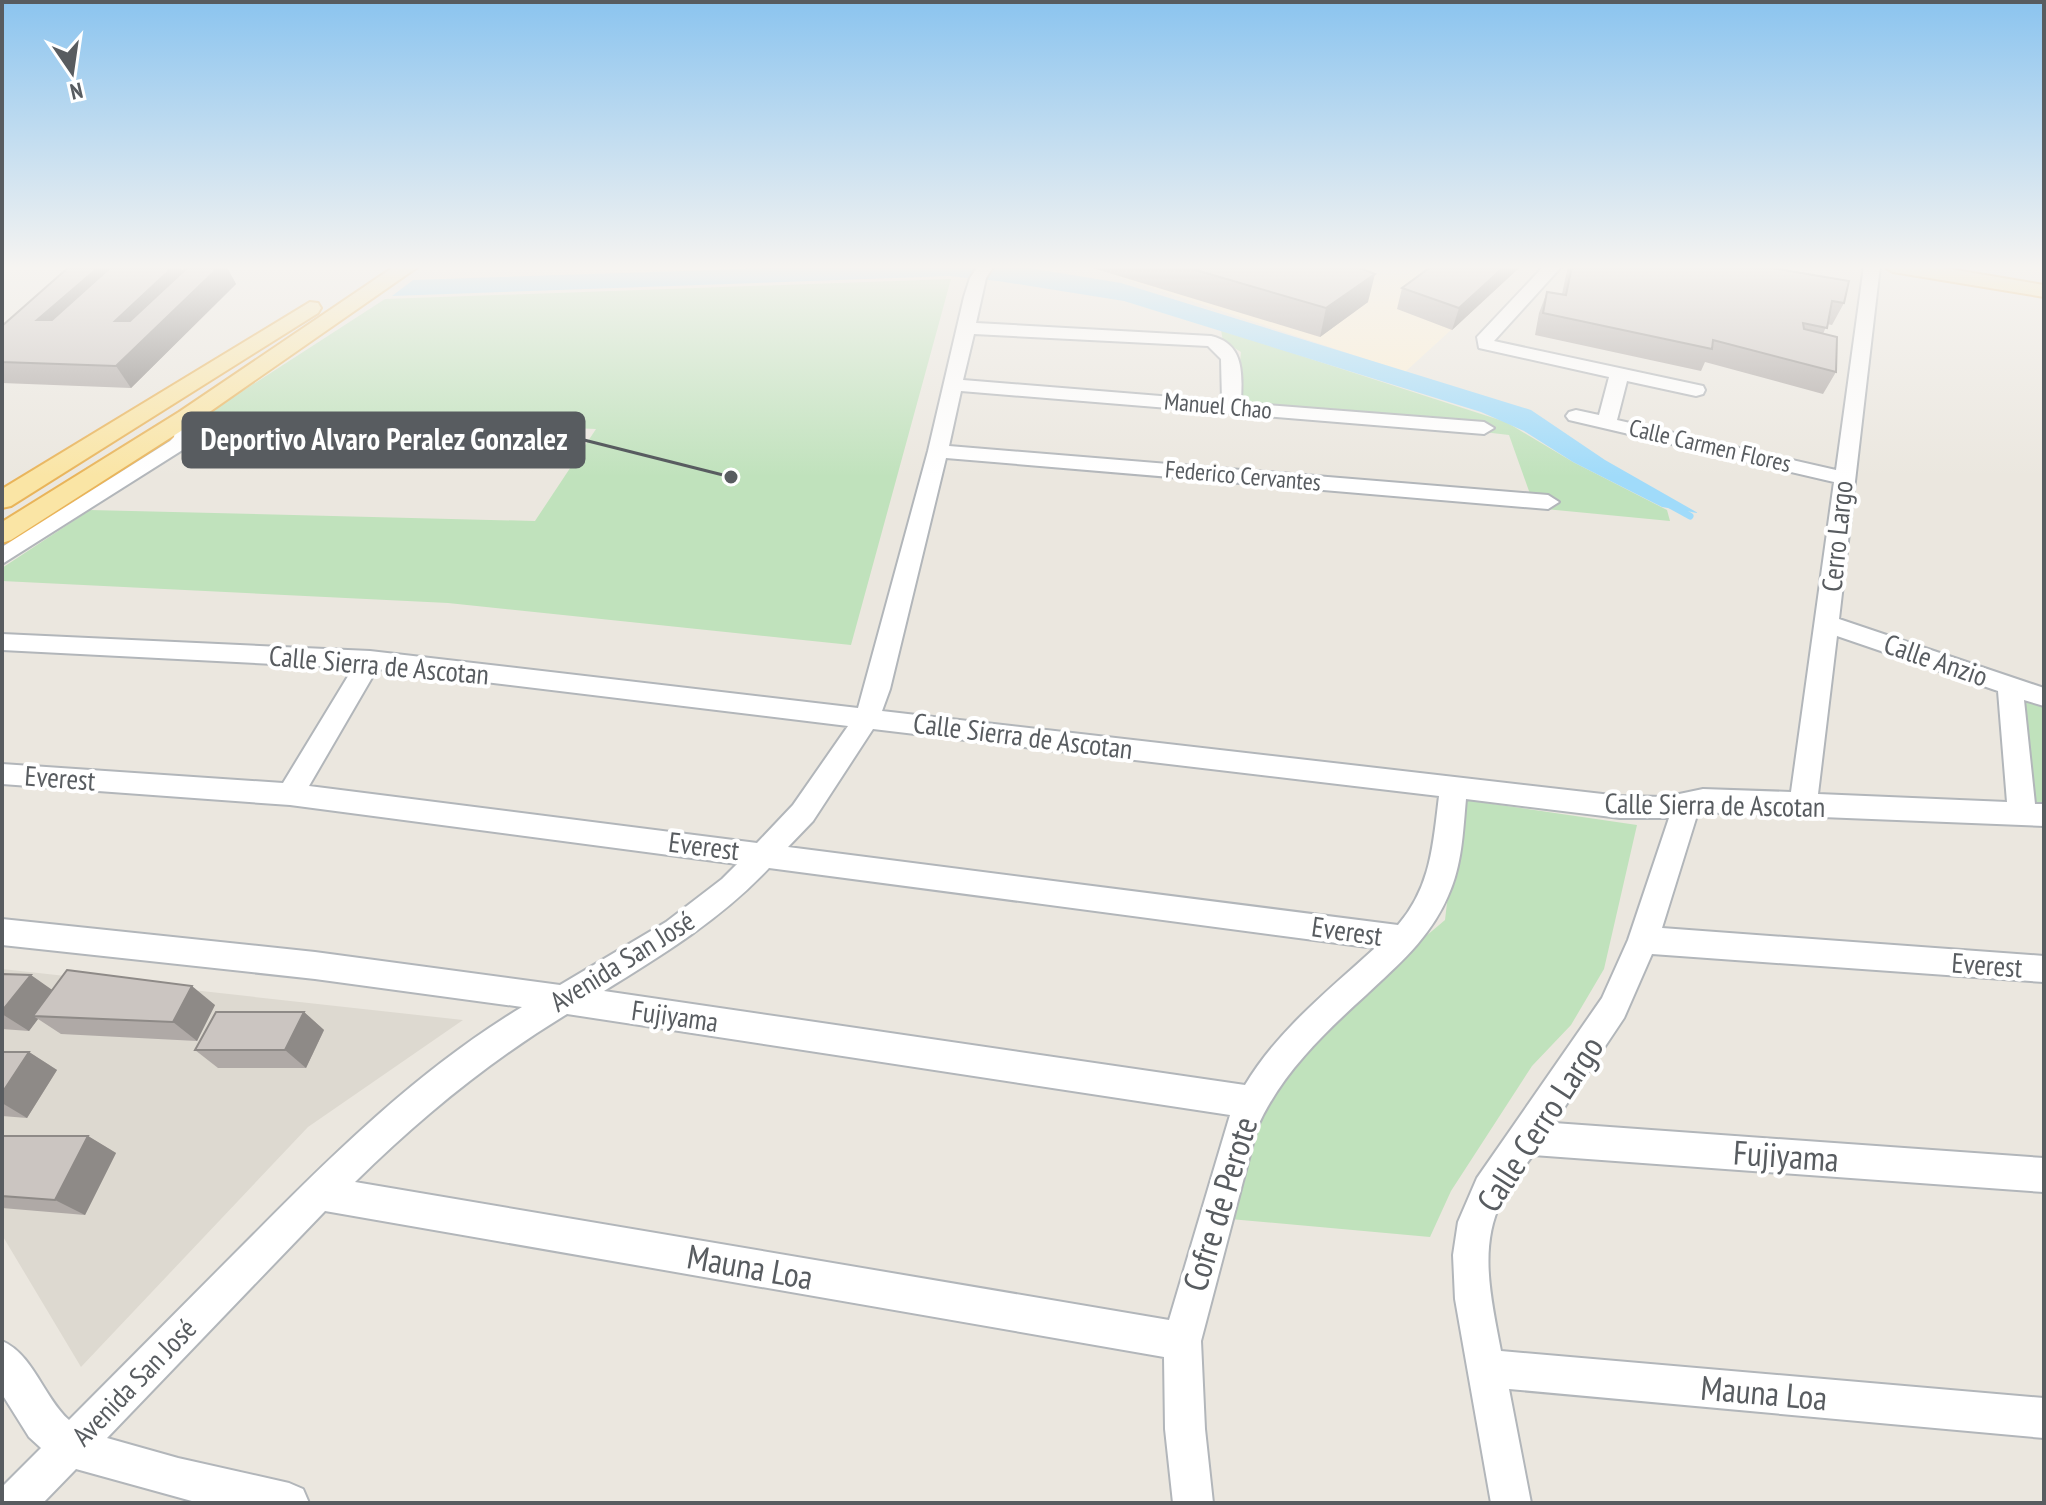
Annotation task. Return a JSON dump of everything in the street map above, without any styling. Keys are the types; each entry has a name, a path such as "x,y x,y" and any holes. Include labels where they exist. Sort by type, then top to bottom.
{"main road":[{"path":"2,500 266,336"},
{"path":"2,534 187,417 307,336"},
{"path":"2,545 40,510"}],"street":[{"name":"Avenida San José","path":"15,1503 319,1193 398,1117 494,1041 676,931 732,888 768,854 803,813 867,718 893,637 965,336"},
{"path":"1122,336 1211,341 1226,347 1231,356 1231,406"},
{"path":"1487,336 1483,340 1490,347 1505,351 1696,390"},
{"name":"Cerro Largo","path":"1803,805 1862,336"},
{"path":"1607,422 1619,375"},
{"name":"Manuel Chao","path":"952,385 1484,428"},
{"name":"Calle Carmen Flores","path":"1576,416 1843,478"},
{"path":"2,557 177,445 184,439 187,417"},
{"name":"Federico Cervantes","path":"938,451 1548,502"},
{"name":"Calle Anzio","path":"1828,624 2044,697"},
{"name":"Calle Sierra de Ascotan","path":"2,642 370,660 1620,807 1665,808 1724,800 2033,815"},
{"path":"290,794 370,660"},
{"path":"2010,685 2033,815"},
{"name":"Everest","path":"2,774 290,794 1405,939"},
{"name":"Cofre de Perote","path":"1193,1503 1185,1429 1182,1341 1198,1276 1251,1102 1299,1040 1405,939 1435,894 1441,875 1454,786"},
{"name":"Calle Cerro Largo","path":"1511,1503 1473,1299 1471,1255 1476,1222 1489,1190 1613,1008 1643,940 1687,805"},
{"name":"Fujiyama","path":"2,932 188,949 560,999 1251,1102"},
{"name":"Everest","path":"1643,940 2044,969"},
{"name":"Fujiyama","path":"1527,1138 2044,1175"},
{"name":"Mauna Loa","path":"319,1193 1182,1341"},
{"path":"2,1360 43,1423 70,1447 178,1478 289,1503"},
{"name":"Mauna Loa","path":"1484,1368 2044,1418"}],"shaded area":[{"path":"1297,336 1444,336 1405,372"},
{"path":"2,969 463,1020 308,1127 81,1367 2,1235"}],"green space":[{"path":"327,336 935,336 851,645 448,603 2,581 2,568 90,510 535,521 596,429 207,414"},
{"path":"1222,336 1240,336 1506,422 1573,462 1667,510 1670,521 1535,508 1509,435 1236,403 1241,352 1223,341"},
{"path":"2020,697 2044,705 2044,805 2026,804"},
{"path":"1459,799 1637,825 1604,969 1571,1025 1532,1066 1451,1191 1430,1237 1230,1219 1252,1129 1282,1076 1328,1019 1445,920"}],"water":[{"path":"1237,336 1293,336 1531,410 1605,460 1698,513 1662,507 1573,462 1524,431 1481,412"}],"building":[{"path":"2,336 147,336 116,366 2,362"},
{"path":"1652,336 1834,336 1837,337 1836,372 1713,340 1712,349"},
{"path":"67,970 192,986 173,1022 33,1016"},
{"path":"2,974 31,975 2,1011"},
{"path":"216,1012 304,1012 285,1050 195,1050"},
{"path":"2,1052 29,1052 2,1093"},
{"path":"2,1136 88,1136 55,1200 2,1196"}],"waterway":[{"path":"1670,505 1690,516"}],"place":[{"name":"Deportivo Alvaro Peralez Gonzalez","path":"731,477"}]}
